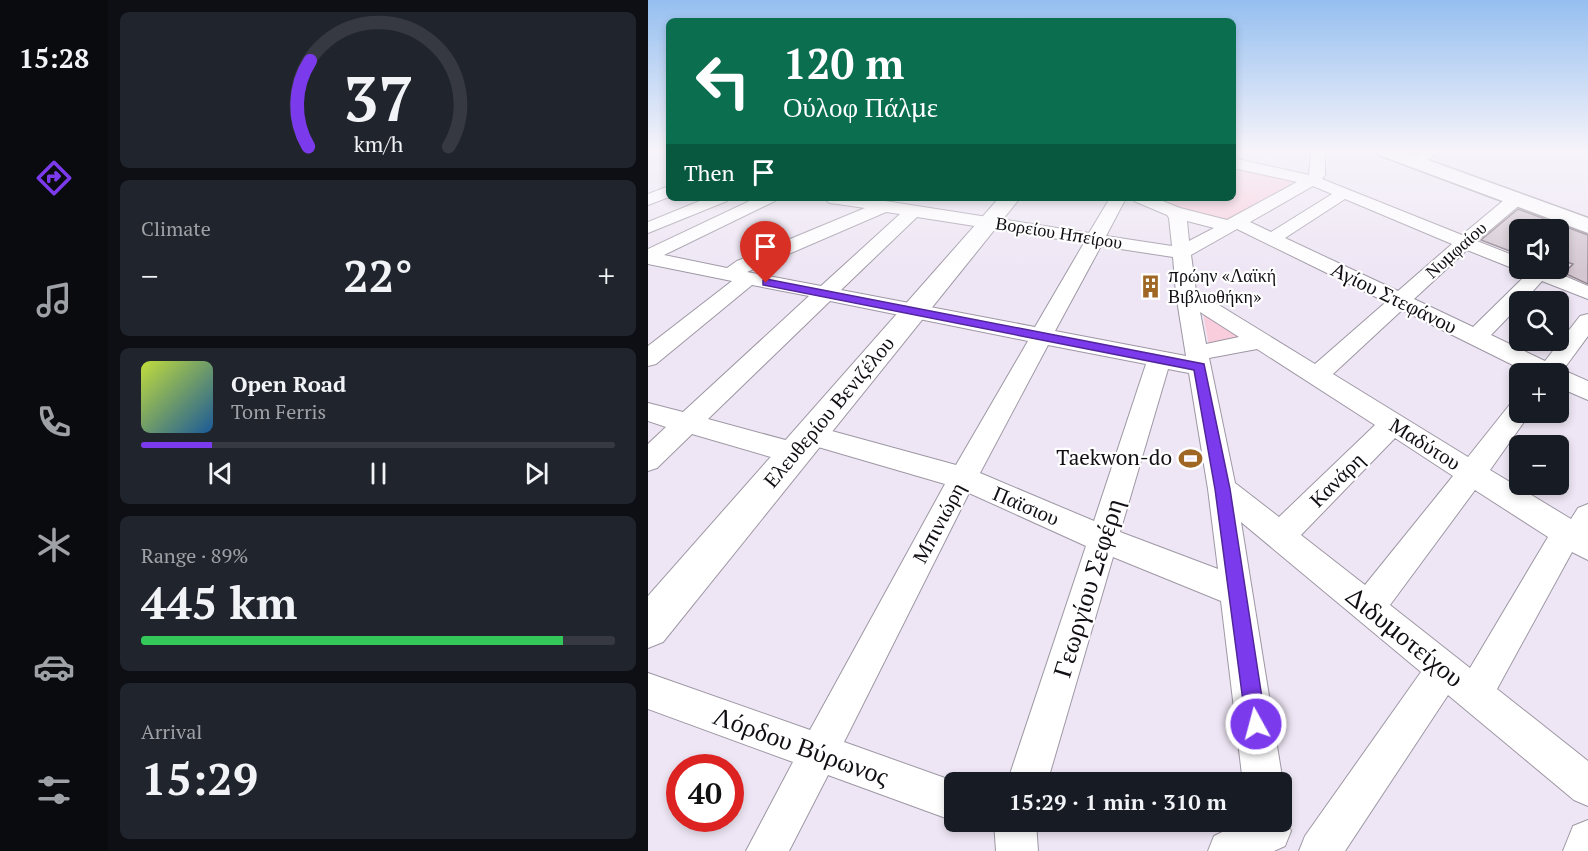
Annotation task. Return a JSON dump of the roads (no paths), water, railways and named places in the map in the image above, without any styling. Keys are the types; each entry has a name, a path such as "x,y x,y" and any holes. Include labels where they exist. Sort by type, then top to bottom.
{"highway":[{"path":"1494,191 1588,226"},
{"path":"1517,191 1588,218"}],"main road":[{"name":"Ελευθερίου Βενιζέλου","path":"648,627 1007,201"}],"street":[{"path":"1181,253 1293,191"},
{"path":"1338,191 1509,261"},
{"path":"648,200 666,192"},
{"path":"1272,239 1344,193"},
{"name":"Νυμφαίου","path":"1317,375 1401,301 1462,242 1516,199"},
{"path":"648,228 714,201"},
{"path":"648,257 763,201"},
{"path":"851,201 885,206 910,204"},
{"name":"Μπινιώρη","path":"767,851 963,478 1116,201"},
{"name":"Αγίου Στεφάνου","path":"1147,201 1174,212 1232,224 1272,239 1529,363"},
{"path":"648,460 824,294 910,204"},
{"name":"Βορείου Ηπείρου","path":"910,204 989,222 1181,253"},
{"path":"648,358 738,277 744,265 885,206"},
{"path":"1174,212 1179,224 1186,294 1222,489 1262,772"},
{"path":"648,257 738,277 1159,359 1198,360 1261,341"},
{"path":"648,280 672,263"},
{"path":"1476,337 1521,279"},
{"path":"1554,279 1588,293"},
{"name":"Μαδύτου","path":"1186,294 1472,473 1580,534"},
{"path":"1559,363 1588,321"},
{"name":"Γεωργίου Σεφέρη","path":"1030,772 1159,359"},
{"name":"Αγίου Στεφάνου","path":"1569,382 1588,391"},
{"name":"Παϊσιου","path":"648,412 687,423 802,444 963,478 1103,539 1238,592"},
{"path":"1368,608 1510,423"},
{"name":"Κανάρη","path":"1280,536 1393,424"},
{"name":"Διδυμοτείχου","path":"1222,489 1588,786"},
{"path":"1474,694 1580,534"},
{"path":"1320,851 1445,669"},
{"name":"Λόρδου Βύρωνος","path":"648,692 944,797"},
{"path":"1229,851 1270,835"},
{"path":"1584,851 1588,841"}],"place":[{"name":"πρώην «Λαϊκή Βιβλιοθήκη»","path":"1150,286"},
{"name":"Taekwon-do","path":"1190,458"}]}
